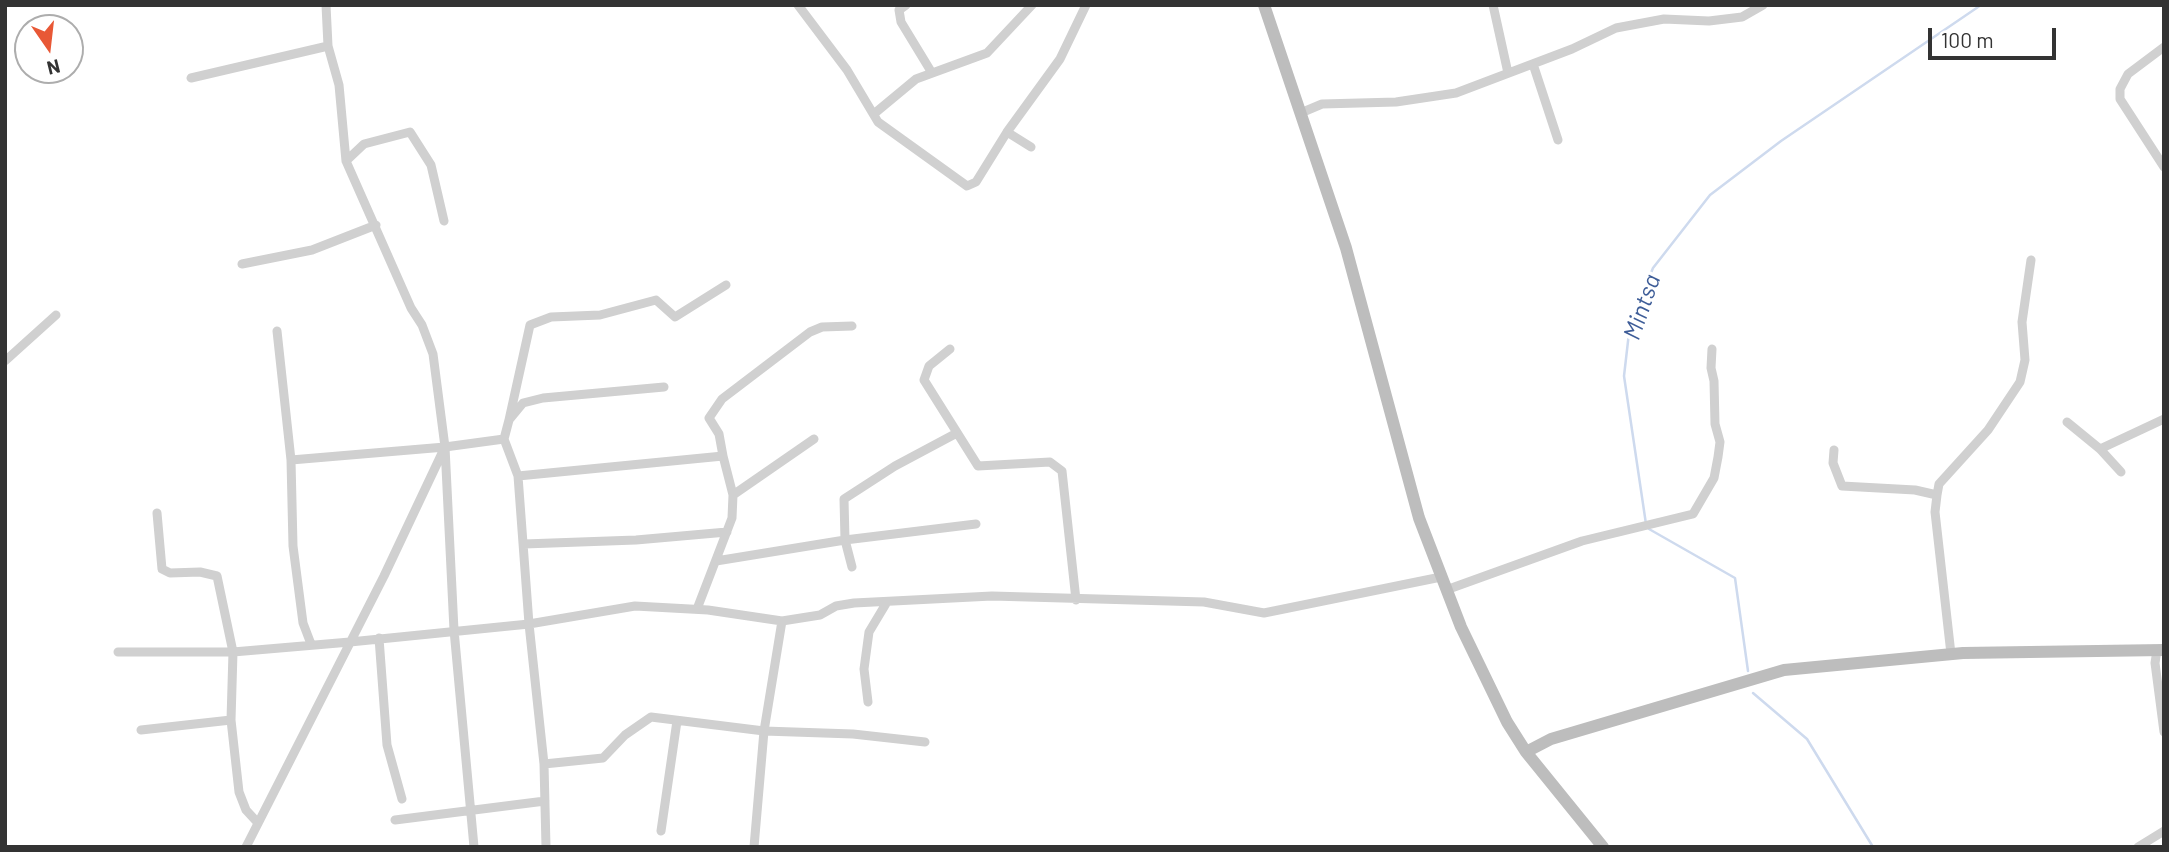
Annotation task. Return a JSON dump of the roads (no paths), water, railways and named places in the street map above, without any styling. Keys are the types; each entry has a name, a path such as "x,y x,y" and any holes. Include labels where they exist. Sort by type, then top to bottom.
{"main road":[{"path":"1264,5 1303,112 1346,248 1419,517 1443,584 1501,712 1526,752 1603,847"},
{"path":"1526,752 1551,739 1784,670 1951,654 2160,650"}],"street":[{"path":"326,5 328,46 339,85 346,162 433,354 445,447 454,630 474,847"},
{"path":"798,5 875,113 878,122 967,186 976,182 1007,132 1060,60 1086,5"},
{"path":"875,113 916,79 987,53 1032,5"},
{"path":"1493,5 1508,73"},
{"path":"1303,112 1322,104 1396,102 1456,93 1534,64 1616,28 1664,19 1709,21 1742,17 1763,5"},
{"path":"899,7 901,22 932,73"},
{"path":"191,78 328,46"},
{"path":"2164,47 2128,74 2120,89 2120,99 2164,167"},
{"path":"1534,64 1558,140"},
{"path":"346,162 364,144 410,132 432,165 444,221"},
{"path":"1007,132 1031,147"},
{"path":"242,264 312,250 376,225"},
{"path":"1951,654 1935,512 1937,495 1940,484 1988,430 2020,382 2025,360 2022,322 2031,260"},
{"path":"546,847 544,764 528,624 518,476 504,439 530,326 551,317 600,315 656,300 675,317 726,285"},
{"path":"5,361 56,315"},
{"path":"697,609 727,532 733,495 719,433 709,418 722,400 810,332 822,327 852,326"},
{"path":"277,331 290,460 293,546 303,622 311,644"},
{"path":"950,349 929,366 924,380 955,434 978,467 1050,462 1062,471 1076,600"},
{"path":"118,652 233,652 350,642 528,624 635,606 697,609 782,621 820,615 836,606 992,596 1204,602 1264,613 1443,584 1582,541 1693,514 1714,478 1718,457 1712,349"},
{"path":"509,421 523,403 543,398 664,387"},
{"path":"2100,449 2164,419"},
{"path":"2067,422 2100,449 2121,472"},
{"path":"852,567 845,540 844,499 895,466 955,434"},
{"path":"290,460 445,447 504,439"},
{"path":"733,495 814,439"},
{"path":"246,847 445,447"},
{"path":"1834,450 1833,463 1842,486 1915,490 1937,495"},
{"path":"518,476 723,456"},
{"path":"157,513 162,569 170,573 201,572 217,576 233,652 231,720 239,792 246,810 258,822"},
{"path":"716,561 845,540 976,524"},
{"path":"524,544 636,540 727,532"},
{"path":"868,702 864,669 869,632 887,602"},
{"path":"754,847 764,731 782,621"},
{"path":"379,638 387,745 402,799"},
{"path":"2160,650 2155,663 2164,732"},
{"path":"544,764 603,758 625,734 651,717 764,731 853,734 925,742"},
{"path":"141,730 231,720"},
{"path":"661,831 677,721"},
{"path":"395,820 545,801"},
{"path":"2138,847 2164,831"}],"waterway":[{"name":"Mintsa","path":"1646,524 1624,376 1630,324 1653,268 1710,195 1781,141 1981,5"},
{"name":"Mintsa","path":"1649,529 1735,578 1748,671"},
{"name":"Mintsa","path":"1753,693 1807,739 1873,847"}]}
